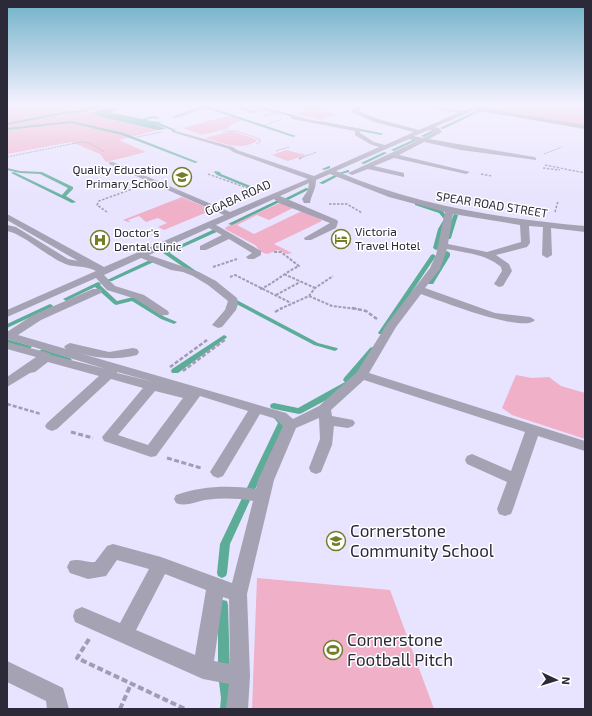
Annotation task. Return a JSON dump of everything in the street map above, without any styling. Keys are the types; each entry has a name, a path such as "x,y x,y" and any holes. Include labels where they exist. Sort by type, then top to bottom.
{"street":[{"path":"199,138 231,148 235,151 313,178 312,190 307,198"},
{"path":"364,138 372,143 385,147"},
{"path":"372,143 384,138"},
{"name":"GGABA ROAD","path":"7,314 230,214 385,147 399,138"},
{"path":"421,138 461,148 534,159"},
{"path":"352,173 428,138"},
{"path":"461,148 467,145 488,147"},
{"path":"376,151 466,172"},
{"path":"111,164 230,214"},
{"path":"369,166 401,176"},
{"name":"SPEAR ROAD STREET","path":"329,171 388,195 449,212 547,226 585,229"},
{"path":"274,195 282,201 330,219 334,222 333,226 308,238"},
{"path":"35,349 52,350 117,368 191,397 253,414 259,419 286,420 308,418 325,414 362,375 391,326 418,289 435,269 443,246 449,212"},
{"path":"7,216 89,264 101,273 111,288 140,297 164,313"},
{"path":"486,255 524,245 526,242 524,222"},
{"path":"208,224 258,253 251,257"},
{"path":"547,226 547,255"},
{"path":"7,228 13,229 65,261 74,264 89,264"},
{"path":"203,248 229,235"},
{"path":"443,246 486,255 503,262 507,271 499,284"},
{"path":"142,254 174,268 185,269 212,283 233,300 233,305 230,311 218,325"},
{"path":"418,289 493,316 530,320"},
{"path":"7,383 45,356 35,349 8,339 13,332 28,323 97,291"},
{"path":"48,296 65,306"},
{"path":"52,350 62,345 115,357 133,352"},
{"path":"31,369 46,358 106,375 153,383 168,382 286,420"},
{"path":"55,423 106,375 117,368"},
{"path":"362,375 585,446"},
{"path":"153,383 113,439 152,452 191,397"},
{"path":"218,472 253,414"},
{"path":"325,414 348,423"},
{"path":"316,468 328,441 325,414"},
{"path":"238,709 240,676 238,594 266,480 285,435 286,420"},
{"path":"505,509 533,430"},
{"path":"472,460 515,479"},
{"path":"182,499 205,494 236,492 248,496 262,496"},
{"path":"76,567 88,571 100,570 113,552 161,565 238,594"},
{"path":"124,634 161,565"},
{"path":"203,669 216,586"},
{"path":"82,616 203,669 240,676"},
{"path":"7,671 56,695 58,709"}],"path":[{"path":"7,157 83,142 115,157 116,158 111,164"},
{"path":"534,159 562,147"},
{"path":"293,161 317,152"},
{"path":"534,159 539,162 537,165 585,172"},
{"path":"208,174 250,189 274,195"},
{"path":"107,212 98,208 97,203 99,200 151,182"},
{"path":"307,198 324,204 344,203 356,208 362,213"},
{"path":"284,274 315,288"},
{"path":"212,283 235,275 291,303"},
{"path":"275,312 291,303 309,296 315,288 333,276"},
{"path":"276,295 300,282"},
{"path":"309,296 324,301 330,306 344,306 366,311 391,326"},
{"path":"168,382 226,339"},
{"path":"153,383 207,340"},
{"path":"7,404 105,441 113,439"},
{"path":"152,452 218,472"},
{"path":"100,624 77,658 185,709"},
{"path":"120,709 131,684"}],"shaded area":[{"path":"7,138 125,138 119,140 146,152 106,162 100,154 71,142 7,154"},
{"path":"206,138 253,138 258,140 252,144 239,146 225,144"},
{"path":"286,150 306,155 288,161 272,155"},
{"path":"182,197 212,210 164,230 158,227 167,223 158,218 146,222 139,216 128,220 130,222 123,220"},
{"path":"280,203 293,208 269,220 257,215 237,225 254,234 302,211 320,219 322,221 274,244 292,253 287,254 278,250 267,254 261,252 255,245 225,229 226,227"},
{"path":"516,375 532,378 549,377 561,386 585,393 585,439 512,415 502,408"},
{"name":"Cornerstone Football Pitch","path":"257,578 390,590 434,709 252,709"}],"waterway":[{"path":"135,138 196,162"},
{"path":"393,150 418,139"},
{"path":"363,163 385,153"},
{"path":"324,169 329,167"},
{"path":"7,169 20,172 41,173 71,188 63,196 74,202"},
{"path":"341,173 348,171"},
{"path":"216,172 256,189"},
{"path":"13,173 61,196"},
{"path":"321,183 336,176"},
{"path":"286,199 308,189"},
{"path":"230,224 282,200"},
{"path":"417,204 441,212 446,219 441,229 436,248"},
{"path":"448,238 456,215"},
{"path":"166,253 219,229"},
{"path":"166,253 197,274"},
{"path":"431,283 447,256 447,253"},
{"path":"381,333 433,256"},
{"path":"110,280 154,260"},
{"path":"66,299 98,284"},
{"path":"96,285 116,303 133,299 163,318 174,322"},
{"path":"229,298 316,344 335,349"},
{"path":"7,326 50,306"},
{"path":"175,371 224,337"},
{"path":"7,341 29,347"},
{"path":"347,380 372,349"},
{"path":"42,351 68,360"},
{"path":"274,406 299,411 327,396 345,384"},
{"path":"222,573 225,544 282,422 278,418"},
{"path":"223,605 224,674 227,698 226,709"}],"place":[{"name":"Quality Education Primary School","path":"182,177"},
{"name":"Victoria Travel Hotel","path":"341,239"},
{"name":"Doctor's Dental Clinic","path":"100,240"},
{"name":"Cornerstone Community School","path":"336,541"},
{"name":"Cornerstone Football Pitch","path":"333,650"}]}
